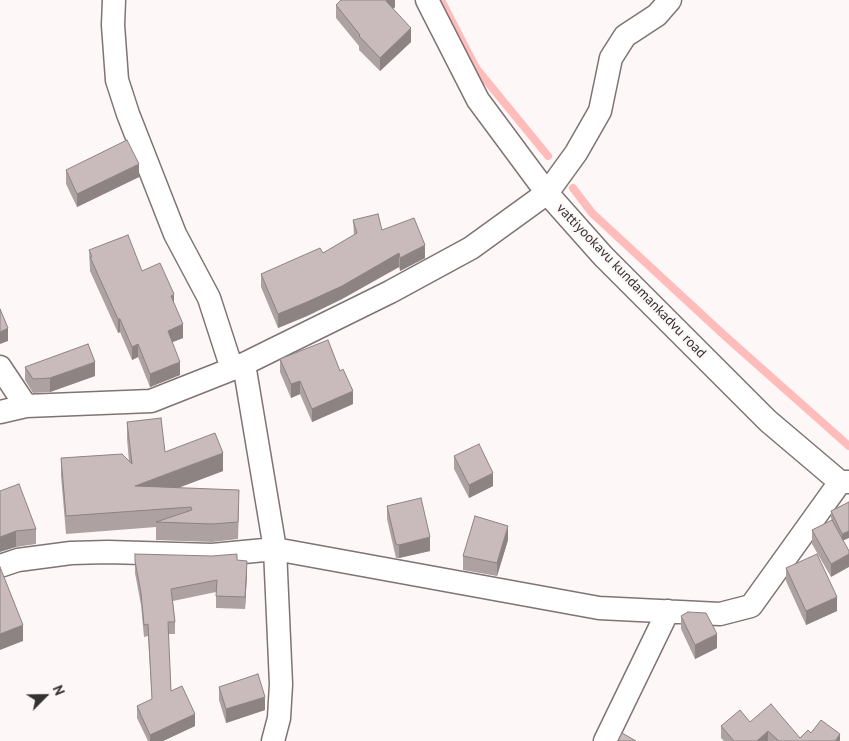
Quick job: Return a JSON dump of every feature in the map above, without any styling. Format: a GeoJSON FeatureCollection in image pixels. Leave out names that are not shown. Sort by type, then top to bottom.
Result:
{"type":"FeatureCollection","features":[{"type":"Feature","properties":{"kind":"street"},"geometry":{"type":"LineString","coordinates":[[114,0],[113,25],[117,80],[128,114],[175,234],[208,298],[238,367],[275,548],[281,684],[279,718],[273,741]]}},
{"type":"Feature","properties":{"kind":"street","name":"vattiyookavu kundamankadvu road"},"geometry":{"type":"LineString","coordinates":[[427,0],[478,100],[547,193],[603,256],[768,421],[844,482]]}},
{"type":"Feature","properties":{"kind":"street"},"geometry":{"type":"LineString","coordinates":[[0,412],[26,406],[151,401],[238,367],[390,292],[471,248],[547,193],[576,153],[600,111],[611,58],[625,36],[658,15],[670,0]]}},
{"type":"Feature","properties":{"kind":"street"},"geometry":{"type":"LineString","coordinates":[[0,367],[26,406]]}},
{"type":"Feature","properties":{"kind":"street"},"geometry":{"type":"LineString","coordinates":[[0,566],[18,560],[72,553],[108,552],[212,555],[275,548],[599,608],[720,614],[750,606],[844,482]]}},
{"type":"Feature","properties":{"kind":"street"},"geometry":{"type":"LineString","coordinates":[[605,741],[668,611]]}},
{"type":"Feature","properties":{"kind":"building"},"geometry":{"type":"Polygon","coordinates":[[[341,0],[387,0],[411,28],[380,58],[359,36],[336,5],[341,0]]]}},
{"type":"Feature","properties":{"kind":"building"},"geometry":{"type":"Polygon","coordinates":[[[127,140],[139,164],[77,194],[66,170],[127,140]]]}},
{"type":"Feature","properties":{"kind":"building"},"geometry":{"type":"Polygon","coordinates":[[[378,214],[382,230],[414,218],[425,245],[400,258],[399,253],[342,286],[278,314],[261,274],[320,248],[323,253],[357,233],[353,220],[378,214]]]}},
{"type":"Feature","properties":{"kind":"building"},"geometry":{"type":"Polygon","coordinates":[[[128,235],[142,271],[160,263],[174,294],[171,296],[183,324],[168,331],[180,362],[150,374],[138,344],[132,347],[90,257],[92,257],[89,250],[128,235]]]}},
{"type":"Feature","properties":{"kind":"building"},"geometry":{"type":"Polygon","coordinates":[[[0,309],[8,328],[0,332],[0,309]]]}},
{"type":"Feature","properties":{"kind":"building"},"geometry":{"type":"Polygon","coordinates":[[[328,340],[340,371],[343,369],[353,391],[312,409],[300,381],[291,384],[280,359],[328,340]]]}},
{"type":"Feature","properties":{"kind":"building"},"geometry":{"type":"Polygon","coordinates":[[[88,344],[95,362],[50,378],[33,379],[25,367],[88,344]]]}},
{"type":"Feature","properties":{"kind":"building"},"geometry":{"type":"Polygon","coordinates":[[[161,418],[165,452],[215,433],[223,453],[135,486],[239,490],[238,522],[212,524],[156,522],[192,510],[191,507],[66,516],[61,458],[122,454],[132,464],[127,422],[161,418]]]}},
{"type":"Feature","properties":{"kind":"building"},"geometry":{"type":"Polygon","coordinates":[[[479,444],[493,473],[469,485],[454,456],[479,444]]]}},
{"type":"Feature","properties":{"kind":"building"},"geometry":{"type":"Polygon","coordinates":[[[19,484],[36,529],[16,531],[0,537],[0,491],[19,484]]]}},
{"type":"Feature","properties":{"kind":"building"},"geometry":{"type":"Polygon","coordinates":[[[421,498],[430,537],[399,545],[396,544],[387,506],[421,498]]]}},
{"type":"Feature","properties":{"kind":"building"},"geometry":{"type":"Polygon","coordinates":[[[849,502],[849,531],[842,534],[831,511],[849,502]]]}},
{"type":"Feature","properties":{"kind":"building"},"geometry":{"type":"Polygon","coordinates":[[[475,516],[508,526],[497,563],[463,556],[475,516]]]}},
{"type":"Feature","properties":{"kind":"building"},"geometry":{"type":"Polygon","coordinates":[[[832,520],[849,554],[831,564],[812,530],[832,520]]]}},
{"type":"Feature","properties":{"kind":"building"},"geometry":{"type":"Polygon","coordinates":[[[135,554],[212,556],[237,554],[237,560],[247,561],[245,597],[216,596],[217,580],[171,589],[175,622],[168,622],[171,691],[182,686],[195,714],[150,735],[137,706],[152,699],[148,624],[144,625],[135,554]]]}},
{"type":"Feature","properties":{"kind":"building"},"geometry":{"type":"Polygon","coordinates":[[[817,554],[837,597],[806,611],[786,568],[817,554]]]}},
{"type":"Feature","properties":{"kind":"building"},"geometry":{"type":"Polygon","coordinates":[[[0,567],[23,625],[0,634],[0,567]]]}},
{"type":"Feature","properties":{"kind":"building"},"geometry":{"type":"Polygon","coordinates":[[[688,612],[706,613],[717,634],[695,645],[681,616],[688,612]]]}},
{"type":"Feature","properties":{"kind":"building"},"geometry":{"type":"Polygon","coordinates":[[[258,674],[265,697],[226,709],[219,687],[258,674]]]}},
{"type":"Feature","properties":{"kind":"building"},"geometry":{"type":"Polygon","coordinates":[[[771,704],[800,738],[808,730],[811,733],[821,720],[840,734],[835,741],[779,741],[768,731],[757,741],[734,741],[721,726],[740,710],[750,722],[771,704]]]}},
{"type":"Feature","properties":{"kind":"building"},"geometry":{"type":"Polygon","coordinates":[[[622,733],[636,741],[618,741],[622,733]]]}},
{"type":"Feature","properties":{"kind":"waterway"},"geometry":{"type":"LineString","coordinates":[[441,0],[476,68],[548,156]]}},
{"type":"Feature","properties":{"kind":"waterway"},"geometry":{"type":"LineString","coordinates":[[573,188],[592,213],[725,336],[849,446]]}}]}
